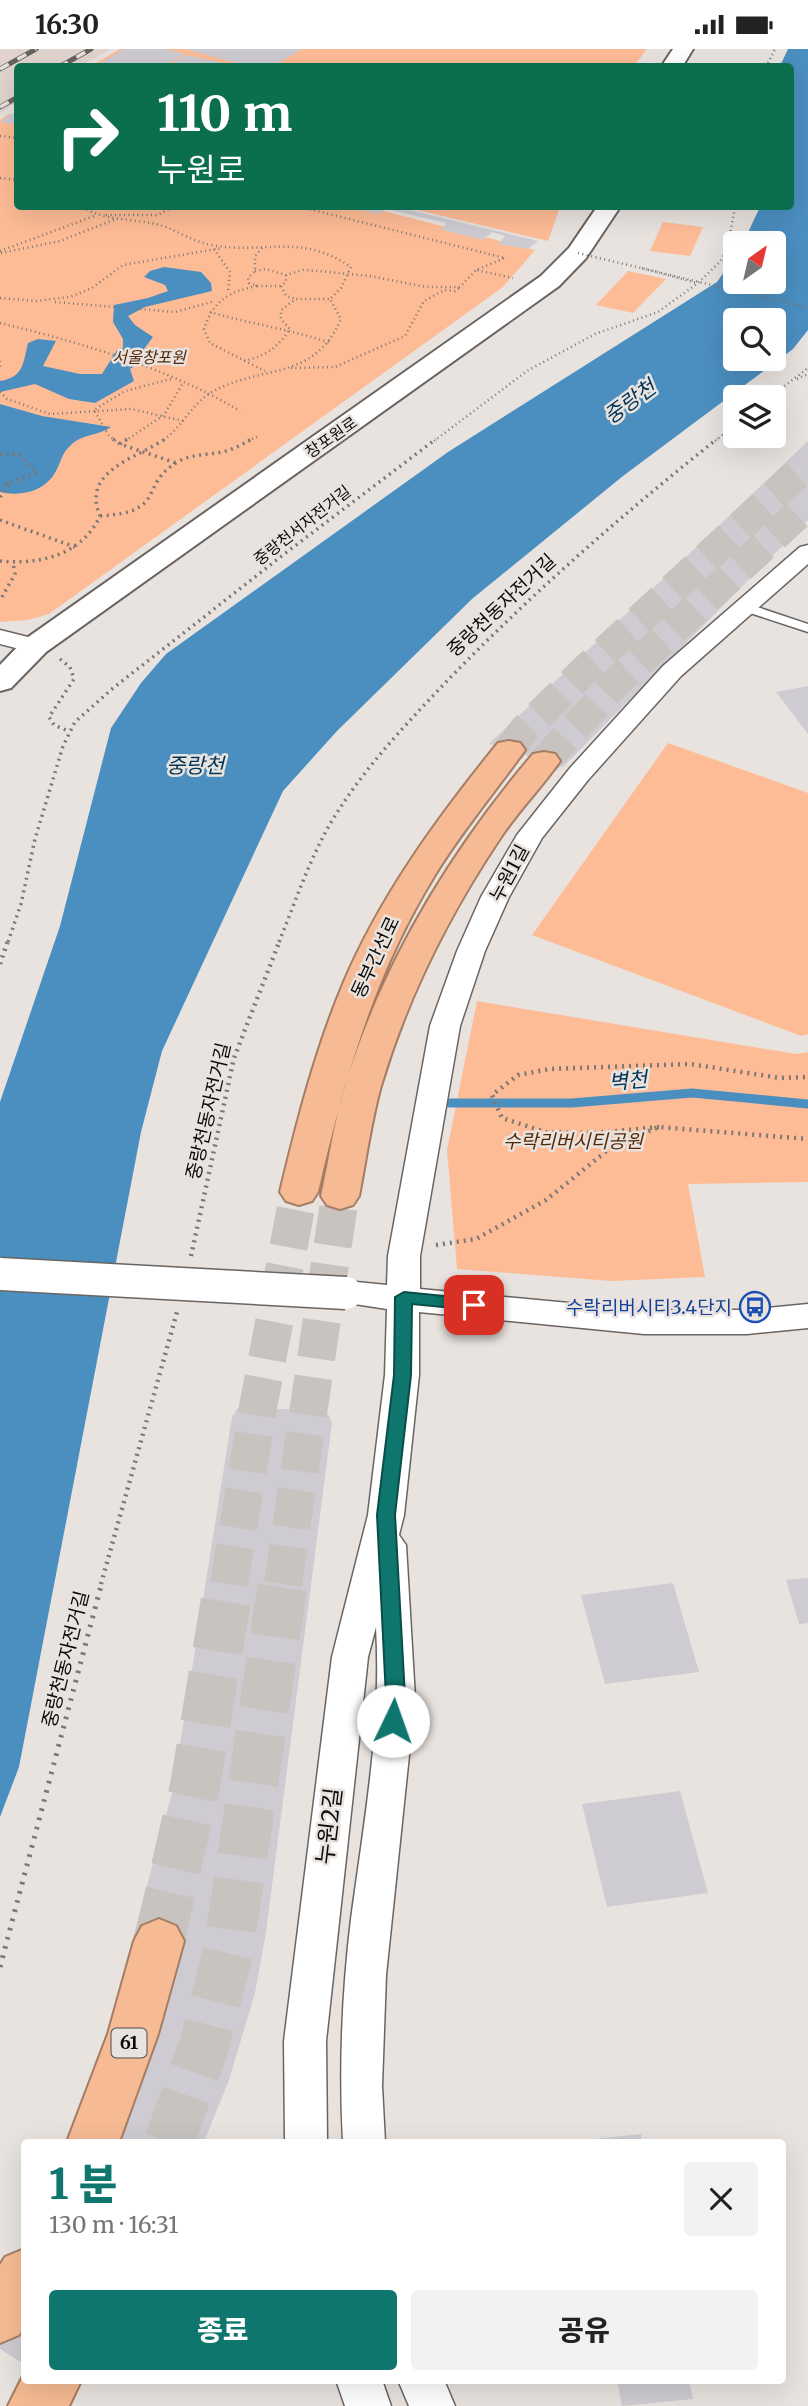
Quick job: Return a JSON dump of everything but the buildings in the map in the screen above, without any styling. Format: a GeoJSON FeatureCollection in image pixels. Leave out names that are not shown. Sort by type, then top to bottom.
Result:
{"type":"FeatureCollection","features":[{"type":"Feature","properties":{"kind":"highway","name":"동부간선로"},"geometry":{"type":"LineString","coordinates":[[299,1192],[330,1073],[373,955],[434,850],[509,750]]}},
{"type":"Feature","properties":{"kind":"highway","name":"동부간선로"},"geometry":{"type":"LineString","coordinates":[[340,1196],[363,1088],[387,1021],[420,948],[448,895],[486,834],[544,761]]}},
{"type":"Feature","properties":{"kind":"highway","name":"61"},"geometry":{"type":"LineString","coordinates":[[94,2139],[133,2034],[159,1941]]}},
{"type":"Feature","properties":{"kind":"highway"},"geometry":{"type":"LineString","coordinates":[[0,2316],[21,2281]]}},
{"type":"Feature","properties":{"kind":"street","name":"창포원로"},"geometry":{"type":"LineString","coordinates":[[0,682],[35,646],[550,281],[578,253],[606,210]]}},
{"type":"Feature","properties":{"kind":"street","name":"누원1길"},"geometry":{"type":"LineString","coordinates":[[404,1297],[404,1257],[445,1026],[471,951],[495,897],[530,835],[579,774],[672,671],[808,552]]}},
{"type":"Feature","properties":{"kind":"street"},"geometry":{"type":"LineString","coordinates":[[0,637],[35,646]]}},
{"type":"Feature","properties":{"kind":"street"},"geometry":{"type":"LineString","coordinates":[[0,1274],[404,1297],[644,1322],[747,1322],[808,1316]]}},
{"type":"Feature","properties":{"kind":"street","name":"누원2길"},"geometry":{"type":"LineString","coordinates":[[306,2139],[305,2041],[349,1657],[386,1515],[402,1375],[404,1297]]}},
{"type":"Feature","properties":{"kind":"street","name":"누원2길"},"geometry":{"type":"LineString","coordinates":[[364,2139],[360,2078],[364,1993],[396,1697],[386,1515]]}},
{"type":"Feature","properties":{"kind":"street"},"geometry":{"type":"LineString","coordinates":[[360,2384],[368,2406]]}},
{"type":"Feature","properties":{"kind":"street"},"geometry":{"type":"LineString","coordinates":[[423,2384],[432,2406]]}},
{"type":"Feature","properties":{"kind":"lane"},"geometry":{"type":"LineString","coordinates":[[745,607],[808,628]]}},
{"type":"Feature","properties":{"kind":"path"},"geometry":{"type":"LineString","coordinates":[[88,210],[97,215],[162,225],[194,242],[262,248],[293,244],[320,249],[342,259],[351,267],[346,283],[339,293],[330,299],[296,299],[286,296],[281,286]]}},
{"type":"Feature","properties":{"kind":"path"},"geometry":{"type":"LineString","coordinates":[[0,252],[97,215],[158,215],[167,210]]}},
{"type":"Feature","properties":{"kind":"path"},"geometry":{"type":"LineString","coordinates":[[283,369],[335,367],[405,337],[424,301],[444,290],[455,291],[482,265],[505,258],[313,210]]}},
{"type":"Feature","properties":{"kind":"path","name":"중랑천서자전거길"},"geometry":{"type":"LineString","coordinates":[[0,964],[21,904],[35,839],[68,731],[112,689],[312,532],[508,384],[570,345],[657,312],[698,283],[721,261],[728,246],[734,210]]}},
{"type":"Feature","properties":{"kind":"path"},"geometry":{"type":"LineString","coordinates":[[0,252],[26,251],[103,226],[127,214]]}},
{"type":"Feature","properties":{"kind":"path"},"geometry":{"type":"LineString","coordinates":[[0,298],[35,303],[51,301],[93,288],[112,269],[123,265],[230,247]]}},
{"type":"Feature","properties":{"kind":"path"},"geometry":{"type":"LineString","coordinates":[[255,271],[255,256],[262,248]]}},
{"type":"Feature","properties":{"kind":"path"},"geometry":{"type":"LineString","coordinates":[[214,249],[217,257],[229,266],[232,279],[228,292]]}},
{"type":"Feature","properties":{"kind":"path"},"geometry":{"type":"LineString","coordinates":[[578,253],[808,308]]}},
{"type":"Feature","properties":{"kind":"path"},"geometry":{"type":"LineString","coordinates":[[642,268],[698,283]]}},
{"type":"Feature","properties":{"kind":"path"},"geometry":{"type":"LineString","coordinates":[[257,286],[249,283],[248,278],[255,271],[266,269],[286,275],[303,270],[348,273],[426,287],[460,287]]}},
{"type":"Feature","properties":{"kind":"path"},"geometry":{"type":"LineString","coordinates":[[476,270],[515,279]]}},
{"type":"Feature","properties":{"kind":"path"},"geometry":{"type":"LineString","coordinates":[[51,301],[176,312],[215,301],[228,292],[257,286],[281,286],[286,282],[286,275]]}},
{"type":"Feature","properties":{"kind":"path"},"geometry":{"type":"LineString","coordinates":[[290,329],[281,319],[281,310],[296,299]]}},
{"type":"Feature","properties":{"kind":"path"},"geometry":{"type":"LineString","coordinates":[[0,561],[13,563],[47,557],[76,547],[96,530],[100,516],[92,501],[93,493],[101,480],[171,435],[210,393],[268,372],[310,361],[330,343],[336,335],[341,319],[330,299]]}},
{"type":"Feature","properties":{"kind":"path"},"geometry":{"type":"LineString","coordinates":[[215,301],[204,329],[210,343],[268,372]]}},
{"type":"Feature","properties":{"kind":"path"},"geometry":{"type":"LineString","coordinates":[[210,312],[248,323],[290,329],[330,343]]}},
{"type":"Feature","properties":{"kind":"path"},"geometry":{"type":"LineString","coordinates":[[0,323],[76,342],[210,393],[240,411]]}},
{"type":"Feature","properties":{"kind":"path"},"geometry":{"type":"LineString","coordinates":[[243,361],[269,356],[290,329]]}},
{"type":"Feature","properties":{"kind":"path"},"geometry":{"type":"LineString","coordinates":[[0,361],[0,368]]}},
{"type":"Feature","properties":{"kind":"path"},"geometry":{"type":"LineString","coordinates":[[784,385],[808,368]]}},
{"type":"Feature","properties":{"kind":"path"},"geometry":{"type":"LineString","coordinates":[[789,381],[808,374]]}},
{"type":"Feature","properties":{"kind":"path"},"geometry":{"type":"LineString","coordinates":[[94,410],[125,391],[172,379]]}},
{"type":"Feature","properties":{"kind":"path"},"geometry":{"type":"LineString","coordinates":[[120,444],[164,415],[183,383]]}},
{"type":"Feature","properties":{"kind":"path"},"geometry":{"type":"LineString","coordinates":[[0,392],[7,399]]}},
{"type":"Feature","properties":{"kind":"path"},"geometry":{"type":"LineString","coordinates":[[0,398],[50,414],[131,409],[183,421]]}},
{"type":"Feature","properties":{"kind":"path"},"geometry":{"type":"LineString","coordinates":[[94,410],[109,436],[120,444],[176,463]]}},
{"type":"Feature","properties":{"kind":"path","name":"중랑천동자전거길"},"geometry":{"type":"LineString","coordinates":[[191,1259],[234,1058],[313,856],[337,812],[385,746],[499,627],[595,540],[723,435]]}},
{"type":"Feature","properties":{"kind":"path"},"geometry":{"type":"LineString","coordinates":[[100,516],[125,516],[141,510],[152,498],[161,479],[176,463],[229,450],[257,437]]}},
{"type":"Feature","properties":{"kind":"path"},"geometry":{"type":"LineString","coordinates":[[0,454],[19,454],[37,473],[0,486]]}},
{"type":"Feature","properties":{"kind":"path"},"geometry":{"type":"LineString","coordinates":[[0,497],[11,482]]}},
{"type":"Feature","properties":{"kind":"path"},"geometry":{"type":"LineString","coordinates":[[0,520],[76,547]]}},
{"type":"Feature","properties":{"kind":"path"},"geometry":{"type":"LineString","coordinates":[[2,597],[15,574],[13,563]]}},
{"type":"Feature","properties":{"kind":"path"},"geometry":{"type":"LineString","coordinates":[[35,646],[58,658],[73,673],[70,689],[49,717],[54,725],[68,731]]}},
{"type":"Feature","properties":{"kind":"path"},"geometry":{"type":"LineString","coordinates":[[808,1077],[780,1078],[690,1064],[550,1069],[519,1075],[492,1095],[502,1118],[546,1132],[596,1133],[659,1127],[808,1139]]}},
{"type":"Feature","properties":{"kind":"path"},"geometry":{"type":"LineString","coordinates":[[432,1246],[477,1239],[546,1200],[614,1145],[659,1127]]}},
{"type":"Feature","properties":{"kind":"path","name":"중랑천동자전거길"},"geometry":{"type":"LineString","coordinates":[[0,1967],[98,1595],[181,1299]]}},
{"type":"Feature","properties":{"kind":"shaded area"},"geometry":{"type":"Polygon","coordinates":[[[0,49],[111,49],[85,63],[14,63],[14,104],[0,114],[0,49]]]}},
{"type":"Feature","properties":{"kind":"green space"},"geometry":{"type":"Polygon","coordinates":[[[120,49],[647,49],[636,63],[96,63],[120,49]]]}},
{"type":"Feature","properties":{"kind":"green space","name":"서울창포원"},"geometry":{"type":"Polygon","coordinates":[[[9,114],[14,115],[14,210],[380,210],[535,250],[503,287],[49,614],[28,620],[0,622],[0,120],[9,114]]]}},
{"type":"Feature","properties":{"kind":"green space"},"geometry":{"type":"Polygon","coordinates":[[[418,210],[559,210],[548,241],[418,210]]]}},
{"type":"Feature","properties":{"kind":"green space"},"geometry":{"type":"Polygon","coordinates":[[[663,222],[703,227],[690,256],[650,251],[663,222]]]}},
{"type":"Feature","properties":{"kind":"green space"},"geometry":{"type":"Polygon","coordinates":[[[628,271],[666,279],[633,313],[596,305],[628,271]]]}},
{"type":"Feature","properties":{"kind":"green space"},"geometry":{"type":"Polygon","coordinates":[[[668,743],[808,793],[808,1034],[801,1036],[532,935],[668,743]]]}},
{"type":"Feature","properties":{"kind":"green space","name":"수락리버시티공원"},"geometry":{"type":"Polygon","coordinates":[[[477,1001],[796,1054],[808,1052],[808,1182],[688,1184],[705,1277],[612,1281],[457,1269],[447,1150],[477,1001]]]}},
{"type":"Feature","properties":{"kind":"water","name":"중랑천"},"geometry":{"type":"Polygon","coordinates":[[[788,49],[808,49],[808,330],[786,354],[786,308],[723,308],[723,371],[764,371],[745,385],[723,385],[723,401],[623,476],[472,599],[337,731],[283,791],[162,1051],[141,1132],[19,1767],[0,1817],[0,1102],[60,926],[111,728],[141,683],[166,654],[448,452],[717,282],[723,273],[723,294],[786,294],[786,231],[749,231],[759,210],[794,210],[794,63],[781,63],[788,49]]]}},
{"type":"Feature","properties":{"kind":"water"},"geometry":{"type":"Polygon","coordinates":[[[164,267],[201,272],[211,283],[212,291],[145,307],[128,316],[135,325],[153,337],[141,353],[140,362],[130,369],[134,381],[95,403],[69,399],[35,384],[0,392],[0,381],[18,372],[28,343],[38,339],[56,341],[43,366],[80,374],[102,374],[117,350],[123,348],[123,339],[113,322],[114,305],[168,291],[165,285],[144,277],[150,271],[164,267]]]}},
{"type":"Feature","properties":{"kind":"water"},"geometry":{"type":"Polygon","coordinates":[[[0,404],[42,416],[111,427],[71,445],[47,483],[25,493],[0,492],[0,404]]]}},
{"type":"Feature","properties":{"kind":"waterway","name":"벽천"},"geometry":{"type":"LineString","coordinates":[[450,1103],[572,1103],[692,1093],[808,1104]]}},
{"type":"Feature","properties":{"kind":"tunnel"},"geometry":{"type":"LineString","coordinates":[[509,750],[525,729],[584,671],[808,464]]}},
{"type":"Feature","properties":{"kind":"tunnel"},"geometry":{"type":"LineString","coordinates":[[544,761],[620,679],[808,505]]}},
{"type":"Feature","properties":{"kind":"tunnel"},"geometry":{"type":"LineString","coordinates":[[229,1584],[258,1407],[299,1192]]}},
{"type":"Feature","properties":{"kind":"tunnel"},"geometry":{"type":"LineString","coordinates":[[283,1584],[340,1196]]}},
{"type":"Feature","properties":{"kind":"tunnel"},"geometry":{"type":"LineString","coordinates":[[159,1941],[195,1786],[229,1582]]}},
{"type":"Feature","properties":{"kind":"tunnel"},"geometry":{"type":"LineString","coordinates":[[170,2139],[203,2049],[228,1953],[283,1582]]}},
{"type":"Feature","properties":{"kind":"railway"},"geometry":{"type":"LineString","coordinates":[[0,69],[36,49]]}},
{"type":"Feature","properties":{"kind":"railway"},"geometry":{"type":"LineString","coordinates":[[66,63],[91,49]]}},
{"type":"Feature","properties":{"kind":"railway"},"geometry":{"type":"LineString","coordinates":[[0,107],[14,99]]}},
{"type":"Feature","properties":{"kind":"place","name":"수락리버시티3.4단지"},"geometry":{"type":"Point","coordinates":[755,1307]}},
{"type":"Feature","properties":{"kind":"route"},"geometry":{"type":"LineString","coordinates":[[393,1721],[396,1697],[386,1515],[402,1375],[404,1297],[474,1305]]}}]}
